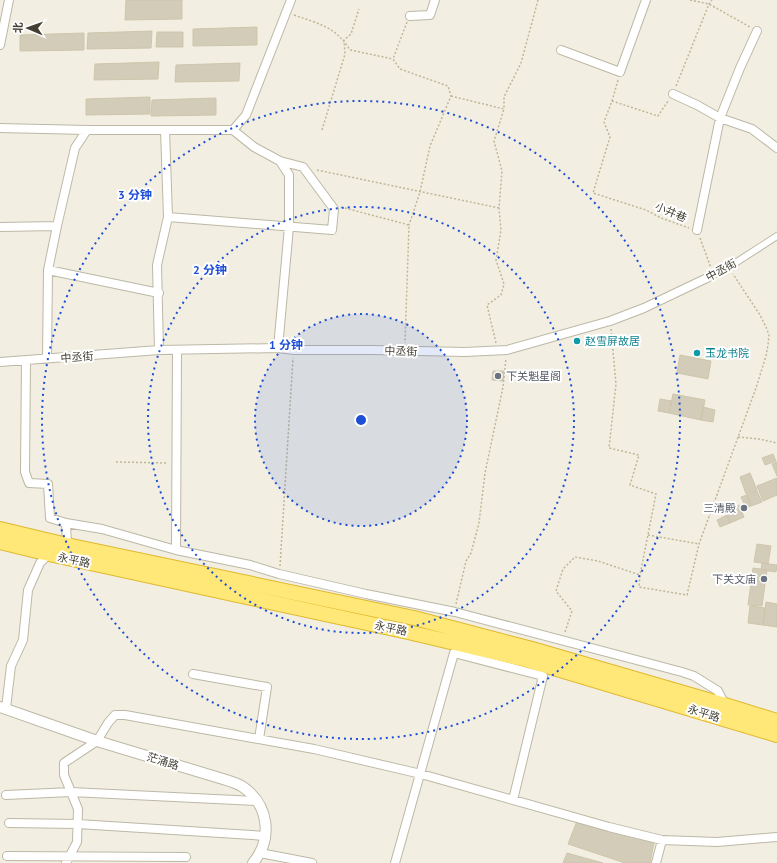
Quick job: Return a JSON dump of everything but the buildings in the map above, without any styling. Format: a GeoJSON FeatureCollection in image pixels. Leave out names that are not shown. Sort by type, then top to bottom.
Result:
{"type":"FeatureCollection","features":[{"type":"Feature","properties":{"kind":"highway","name":"永平路"},"geometry":{"type":"LineString","coordinates":[[0,529],[50,548],[67,545],[414,618],[532,649],[725,704],[777,721]]}},
{"type":"Feature","properties":{"kind":"highway","name":"永平路"},"geometry":{"type":"LineString","coordinates":[[0,542],[50,548],[527,660],[777,736]]}},
{"type":"Feature","properties":{"kind":"street"},"geometry":{"type":"LineString","coordinates":[[0,45],[9,0]]}},
{"type":"Feature","properties":{"kind":"street"},"geometry":{"type":"LineString","coordinates":[[233,130],[246,116],[291,0]]}},
{"type":"Feature","properties":{"kind":"street"},"geometry":{"type":"LineString","coordinates":[[410,16],[430,15],[435,0]]}},
{"type":"Feature","properties":{"kind":"street"},"geometry":{"type":"LineString","coordinates":[[561,50],[620,72],[646,0]]}},
{"type":"Feature","properties":{"kind":"street"},"geometry":{"type":"LineString","coordinates":[[697,230],[720,118],[756,31]]}},
{"type":"Feature","properties":{"kind":"street"},"geometry":{"type":"LineString","coordinates":[[673,94],[698,105],[720,118],[752,129],[777,148]]}},
{"type":"Feature","properties":{"kind":"street"},"geometry":{"type":"LineString","coordinates":[[0,128],[87,130],[233,130],[254,147],[280,161],[303,167],[334,209],[332,230],[168,217]]}},
{"type":"Feature","properties":{"kind":"street"},"geometry":{"type":"LineString","coordinates":[[47,359],[48,270],[75,148],[87,130]]}},
{"type":"Feature","properties":{"kind":"street"},"geometry":{"type":"LineString","coordinates":[[159,350],[159,293],[157,266],[168,217],[165,130]]}},
{"type":"Feature","properties":{"kind":"street"},"geometry":{"type":"LineString","coordinates":[[278,348],[289,227],[289,175],[280,161]]}},
{"type":"Feature","properties":{"kind":"street"},"geometry":{"type":"LineString","coordinates":[[0,227],[57,226]]}},
{"type":"Feature","properties":{"kind":"street","name":"中丞街"},"geometry":{"type":"LineString","coordinates":[[0,362],[159,350],[278,348],[294,350],[464,352],[507,350],[610,321],[644,308],[711,277],[777,236]]}},
{"type":"Feature","properties":{"kind":"street"},"geometry":{"type":"LineString","coordinates":[[48,270],[159,293]]}},
{"type":"Feature","properties":{"kind":"street"},"geometry":{"type":"LineString","coordinates":[[176,550],[177,350]]}},
{"type":"Feature","properties":{"kind":"street"},"geometry":{"type":"LineString","coordinates":[[26,360],[24,472],[29,483],[48,484],[50,518],[66,523],[102,529],[176,550],[250,565],[279,574],[455,612],[688,674],[718,691],[725,704]]}},
{"type":"Feature","properties":{"kind":"street"},"geometry":{"type":"LineString","coordinates":[[66,523],[67,545]]}},
{"type":"Feature","properties":{"kind":"street"},"geometry":{"type":"LineString","coordinates":[[3,707],[11,666],[23,640],[28,590],[40,563],[50,548]]}},
{"type":"Feature","properties":{"kind":"street"},"geometry":{"type":"LineString","coordinates":[[395,863],[454,653],[543,676],[512,800]]}},
{"type":"Feature","properties":{"kind":"street"},"geometry":{"type":"LineString","coordinates":[[193,674],[267,687],[259,739]]}},
{"type":"Feature","properties":{"kind":"street","name":"茫涌路"},"geometry":{"type":"LineString","coordinates":[[3,707],[97,741],[237,783],[244,787],[258,801],[265,819],[266,836],[260,853],[253,863]]}},
{"type":"Feature","properties":{"kind":"street"},"geometry":{"type":"LineString","coordinates":[[68,860],[77,842],[78,809],[64,775],[64,763],[97,741],[108,722],[115,715],[125,715],[314,749],[421,774],[608,827],[662,840],[717,842],[777,837]]}},
{"type":"Feature","properties":{"kind":"street"},"geometry":{"type":"LineString","coordinates":[[6,795],[71,792],[258,801]]}},
{"type":"Feature","properties":{"kind":"street"},"geometry":{"type":"LineString","coordinates":[[9,823],[78,824],[266,836]]}},
{"type":"Feature","properties":{"kind":"street"},"geometry":{"type":"LineString","coordinates":[[656,863],[662,840]]}},
{"type":"Feature","properties":{"kind":"street"},"geometry":{"type":"LineString","coordinates":[[260,853],[312,863]]}},
{"type":"Feature","properties":{"kind":"street"},"geometry":{"type":"LineString","coordinates":[[7,856],[68,860],[186,857]]}},
{"type":"Feature","properties":{"kind":"path"},"geometry":{"type":"LineString","coordinates":[[498,351],[487,305],[501,295],[504,284],[496,260],[501,230],[499,208],[502,171],[494,141],[504,109],[504,97],[521,63],[538,0]]}},
{"type":"Feature","properties":{"kind":"path"},"geometry":{"type":"LineString","coordinates":[[690,0],[709,4],[756,31]]}},
{"type":"Feature","properties":{"kind":"path"},"geometry":{"type":"LineString","coordinates":[[620,72],[612,101],[658,116],[673,94],[709,4],[712,0]]}},
{"type":"Feature","properties":{"kind":"path"},"geometry":{"type":"LineString","coordinates":[[344,40],[351,34],[359,9]]}},
{"type":"Feature","properties":{"kind":"path"},"geometry":{"type":"LineString","coordinates":[[286,12],[330,28],[344,40],[350,50],[394,59]]}},
{"type":"Feature","properties":{"kind":"path"},"geometry":{"type":"LineString","coordinates":[[405,351],[409,225],[420,192],[430,146],[450,96],[448,86],[400,70],[394,59],[410,16]]}},
{"type":"Feature","properties":{"kind":"path"},"geometry":{"type":"LineString","coordinates":[[322,130],[345,54],[344,40]]}},
{"type":"Feature","properties":{"kind":"path"},"geometry":{"type":"LineString","coordinates":[[450,96],[504,109]]}},
{"type":"Feature","properties":{"kind":"path","name":"小井巷"},"geometry":{"type":"LineString","coordinates":[[612,101],[604,122],[610,137],[593,193],[646,210],[661,218],[697,230],[711,277]]}},
{"type":"Feature","properties":{"kind":"path"},"geometry":{"type":"LineString","coordinates":[[303,167],[499,208]]}},
{"type":"Feature","properties":{"kind":"path"},"geometry":{"type":"LineString","coordinates":[[331,204],[409,225]]}},
{"type":"Feature","properties":{"kind":"path"},"geometry":{"type":"LineString","coordinates":[[610,321],[616,384],[609,448],[639,455],[630,485],[656,494],[639,587],[687,595],[699,544],[766,356],[769,335],[760,315],[729,267]]}},
{"type":"Feature","properties":{"kind":"path"},"geometry":{"type":"LineString","coordinates":[[279,574],[294,350]]}},
{"type":"Feature","properties":{"kind":"path"},"geometry":{"type":"LineString","coordinates":[[455,612],[466,561],[471,553],[479,523],[485,473],[503,387],[507,350]]}},
{"type":"Feature","properties":{"kind":"path"},"geometry":{"type":"LineString","coordinates":[[738,437],[759,439],[777,443]]}},
{"type":"Feature","properties":{"kind":"path"},"geometry":{"type":"LineString","coordinates":[[116,462],[177,464]]}},
{"type":"Feature","properties":{"kind":"path"},"geometry":{"type":"LineString","coordinates":[[648,535],[699,544]]}},
{"type":"Feature","properties":{"kind":"path"},"geometry":{"type":"LineString","coordinates":[[563,640],[572,610],[556,591],[563,570],[575,556],[598,561],[640,575]]}},
{"type":"Feature","properties":{"kind":"place","name":"赵雪屏故居"},"geometry":{"type":"Point","coordinates":[577,341]}},
{"type":"Feature","properties":{"kind":"place","name":"玉龙书院"},"geometry":{"type":"Point","coordinates":[697,353]}},
{"type":"Feature","properties":{"kind":"place","name":"下关魁星阁"},"geometry":{"type":"Point","coordinates":[498,376]}},
{"type":"Feature","properties":{"kind":"place","name":"三清殿"},"geometry":{"type":"Point","coordinates":[744,508]}},
{"type":"Feature","properties":{"kind":"place","name":"下关文庙"},"geometry":{"type":"Point","coordinates":[764,579]}}]}
